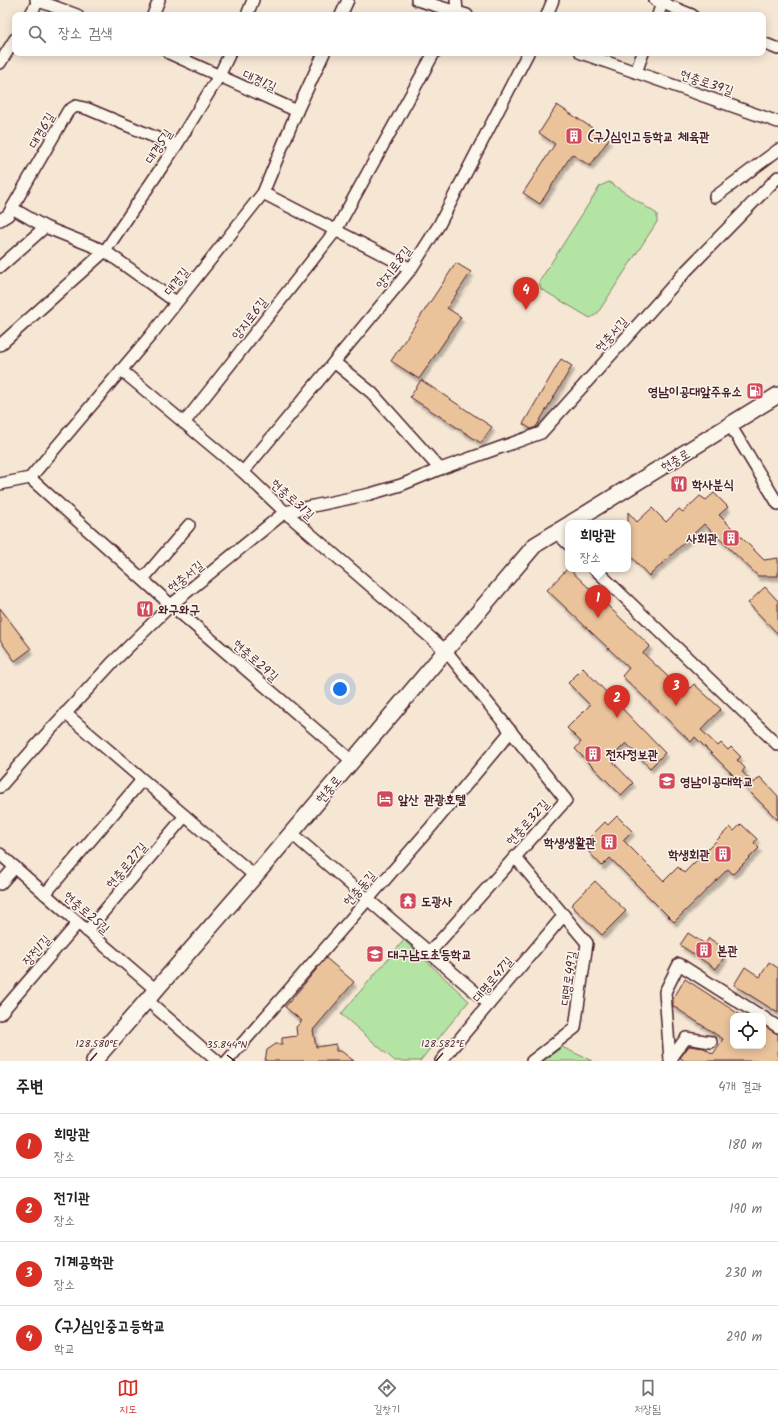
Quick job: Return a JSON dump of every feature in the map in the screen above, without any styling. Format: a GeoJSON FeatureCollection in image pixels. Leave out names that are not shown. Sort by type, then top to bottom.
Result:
{"type":"FeatureCollection","features":[{"type":"Feature","properties":{"kind":"main road","name":"현충로"},"geometry":{"type":"LineString","coordinates":[[576,520],[778,395]]}},
{"type":"Feature","properties":{"kind":"main road","name":"현충로"},"geometry":{"type":"LineString","coordinates":[[94,1061],[255,876],[535,545],[562,528]]}},
{"type":"Feature","properties":{"kind":"street"},"geometry":{"type":"LineString","coordinates":[[32,12],[38,0],[69,12]]}},
{"type":"Feature","properties":{"kind":"street"},"geometry":{"type":"LineString","coordinates":[[154,12],[159,0]]}},
{"type":"Feature","properties":{"kind":"street"},"geometry":{"type":"LineString","coordinates":[[248,12],[253,0]]}},
{"type":"Feature","properties":{"kind":"street"},"geometry":{"type":"LineString","coordinates":[[343,12],[348,0]]}},
{"type":"Feature","properties":{"kind":"street"},"geometry":{"type":"LineString","coordinates":[[417,0],[454,12]]}},
{"type":"Feature","properties":{"kind":"street"},"geometry":{"type":"LineString","coordinates":[[456,0],[459,12]]}},
{"type":"Feature","properties":{"kind":"street"},"geometry":{"type":"LineString","coordinates":[[548,12],[553,0]]}},
{"type":"Feature","properties":{"kind":"street"},"geometry":{"type":"LineString","coordinates":[[658,12],[660,1],[685,12]]}},
{"type":"Feature","properties":{"kind":"street"},"geometry":{"type":"LineString","coordinates":[[0,63],[12,44]]}},
{"type":"Feature","properties":{"kind":"street"},"geometry":{"type":"LineString","coordinates":[[766,44],[778,49]]}},
{"type":"Feature","properties":{"kind":"street","name":"대경1길"},"geometry":{"type":"LineString","coordinates":[[176,56],[297,111]]}},
{"type":"Feature","properties":{"kind":"street","name":"대경5길"},"geometry":{"type":"LineString","coordinates":[[0,345],[105,251],[176,146],[220,76],[229,56]]}},
{"type":"Feature","properties":{"kind":"street","name":"대경길"},"geometry":{"type":"LineString","coordinates":[[30,478],[121,370],[263,193],[297,111],[323,56]]}},
{"type":"Feature","properties":{"kind":"street","name":"양지로6길"},"geometry":{"type":"LineString","coordinates":[[184,423],[336,230],[432,56]]}},
{"type":"Feature","properties":{"kind":"street","name":"양지로8길"},"geometry":{"type":"LineString","coordinates":[[243,472],[411,269],[439,224],[526,56]]}},
{"type":"Feature","properties":{"kind":"street","name":"현충로39길"},"geometry":{"type":"LineString","coordinates":[[589,56],[778,122]]}},
{"type":"Feature","properties":{"kind":"street"},"geometry":{"type":"LineString","coordinates":[[636,72],[642,56]]}},
{"type":"Feature","properties":{"kind":"street","name":"대경6길"},"geometry":{"type":"LineString","coordinates":[[0,220],[8,215],[68,112],[76,106],[88,109],[176,146]]}},
{"type":"Feature","properties":{"kind":"street"},"geometry":{"type":"LineString","coordinates":[[715,197],[778,150]]}},
{"type":"Feature","properties":{"kind":"street","name":"현충서길"},"geometry":{"type":"LineString","coordinates":[[0,787],[112,663],[171,605],[285,512],[370,494],[401,485],[440,469],[541,433],[686,271],[778,177]]}},
{"type":"Feature","properties":{"kind":"street"},"geometry":{"type":"LineString","coordinates":[[263,193],[411,269]]}},
{"type":"Feature","properties":{"kind":"street"},"geometry":{"type":"LineString","coordinates":[[12,208],[45,227],[105,251],[176,302]]}},
{"type":"Feature","properties":{"kind":"street"},"geometry":{"type":"LineString","coordinates":[[0,267],[45,227]]}},
{"type":"Feature","properties":{"kind":"street"},"geometry":{"type":"LineString","coordinates":[[334,362],[372,393],[440,469]]}},
{"type":"Feature","properties":{"kind":"street","name":"현충로31길"},"geometry":{"type":"LineString","coordinates":[[121,370],[243,472],[285,512],[446,651]]}},
{"type":"Feature","properties":{"kind":"street"},"geometry":{"type":"LineString","coordinates":[[730,425],[778,504]]}},
{"type":"Feature","properties":{"kind":"street"},"geometry":{"type":"LineString","coordinates":[[0,484],[30,478]]}},
{"type":"Feature","properties":{"kind":"street","name":"현충로29길"},"geometry":{"type":"LineString","coordinates":[[30,478],[171,605],[352,761]]}},
{"type":"Feature","properties":{"kind":"street"},"geometry":{"type":"LineString","coordinates":[[143,579],[189,525]]}},
{"type":"Feature","properties":{"kind":"street"},"geometry":{"type":"LineString","coordinates":[[597,572],[778,745]]}},
{"type":"Feature","properties":{"kind":"street","name":"현충로32길"},"geometry":{"type":"LineString","coordinates":[[430,952],[566,800],[446,651]]}},
{"type":"Feature","properties":{"kind":"street"},"geometry":{"type":"LineString","coordinates":[[66,713],[255,876]]}},
{"type":"Feature","properties":{"kind":"street","name":"현충동길"},"geometry":{"type":"LineString","coordinates":[[227,1061],[436,821],[511,731]]}},
{"type":"Feature","properties":{"kind":"street"},"geometry":{"type":"LineString","coordinates":[[45,894],[142,780]]}},
{"type":"Feature","properties":{"kind":"street","name":"현충로27길"},"geometry":{"type":"LineString","coordinates":[[87,931],[185,816]]}},
{"type":"Feature","properties":{"kind":"street"},"geometry":{"type":"LineString","coordinates":[[291,833],[489,1004]]}},
{"type":"Feature","properties":{"kind":"street","name":"현충로25길"},"geometry":{"type":"LineString","coordinates":[[0,854],[87,931],[217,1061]]}},
{"type":"Feature","properties":{"kind":"street","name":"대명로49길"},"geometry":{"type":"LineString","coordinates":[[515,857],[587,943],[575,1028],[532,1061]]}},
{"type":"Feature","properties":{"kind":"street"},"geometry":{"type":"LineString","coordinates":[[0,884],[15,868]]}},
{"type":"Feature","properties":{"kind":"street","name":"대명로47길"},"geometry":{"type":"LineString","coordinates":[[441,1061],[564,915]]}},
{"type":"Feature","properties":{"kind":"street","name":"장전1길"},"geometry":{"type":"LineString","coordinates":[[0,1014],[78,923]]}},
{"type":"Feature","properties":{"kind":"street"},"geometry":{"type":"LineString","coordinates":[[671,1060],[665,992],[679,964],[756,1013]]}},
{"type":"Feature","properties":{"kind":"street"},"geometry":{"type":"LineString","coordinates":[[766,1020],[778,1027]]}},
{"type":"Feature","properties":{"kind":"street"},"geometry":{"type":"LineString","coordinates":[[671,1060],[686,1038],[711,1042]]}},
{"type":"Feature","properties":{"kind":"green space"},"geometry":{"type":"Polygon","coordinates":[[[609,182],[657,214],[657,222],[597,314],[590,318],[541,289],[539,282],[600,186],[609,182]]]}},
{"type":"Feature","properties":{"kind":"green space"},"geometry":{"type":"Polygon","coordinates":[[[404,940],[469,1001],[420,1061],[395,1061],[341,1014],[404,940]]]}},
{"type":"Feature","properties":{"kind":"green space"},"geometry":{"type":"Polygon","coordinates":[[[562,1047],[592,1061],[543,1061],[562,1047]]]}},
{"type":"Feature","properties":{"kind":"building","name":"(구)심인고등학교 체육관"},"geometry":{"type":"Polygon","coordinates":[[[557,105],[609,139],[590,166],[572,154],[540,204],[523,193],[555,144],[539,133],[557,105]]]}},
{"type":"Feature","properties":{"kind":"building"},"geometry":{"type":"Polygon","coordinates":[[[456,263],[471,272],[447,308],[461,317],[419,379],[391,361],[456,263]]]}},
{"type":"Feature","properties":{"kind":"building"},"geometry":{"type":"Polygon","coordinates":[[[561,359],[572,366],[536,427],[531,429],[523,424],[561,359]]]}},
{"type":"Feature","properties":{"kind":"building"},"geometry":{"type":"Polygon","coordinates":[[[421,380],[492,427],[481,443],[410,397],[421,380]]]}},
{"type":"Feature","properties":{"kind":"building"},"geometry":{"type":"Polygon","coordinates":[[[714,493],[728,507],[719,515],[764,560],[778,558],[778,576],[758,576],[704,524],[649,576],[631,556],[631,520],[628,520],[628,512],[637,522],[652,508],[666,522],[679,509],[683,512],[700,496],[706,500],[714,493]]]}},
{"type":"Feature","properties":{"kind":"building"},"geometry":{"type":"Polygon","coordinates":[[[565,571],[572,572],[650,646],[643,653],[685,693],[694,684],[721,709],[701,730],[718,746],[721,743],[728,750],[731,747],[741,757],[737,760],[745,768],[742,772],[754,783],[760,777],[778,796],[778,820],[695,737],[691,742],[622,676],[629,668],[547,590],[565,571]]]}},
{"type":"Feature","properties":{"kind":"building"},"geometry":{"type":"Polygon","coordinates":[[[765,587],[778,601],[778,634],[748,603],[765,587]]]}},
{"type":"Feature","properties":{"kind":"building"},"geometry":{"type":"Polygon","coordinates":[[[0,608],[31,649],[15,661],[0,640],[0,608]]]}},
{"type":"Feature","properties":{"kind":"building"},"geometry":{"type":"Polygon","coordinates":[[[583,668],[665,753],[650,768],[626,743],[610,759],[633,783],[621,795],[575,749],[581,742],[567,728],[590,705],[568,683],[583,668]]]}},
{"type":"Feature","properties":{"kind":"building"},"geometry":{"type":"Polygon","coordinates":[[[617,816],[632,831],[623,840],[664,881],[678,867],[684,873],[730,827],[734,831],[741,824],[757,839],[754,843],[759,848],[733,874],[728,869],[674,922],[610,858],[602,866],[588,851],[595,844],[589,838],[605,822],[608,825],[617,816]]]}},
{"type":"Feature","properties":{"kind":"building"},"geometry":{"type":"Polygon","coordinates":[[[595,881],[626,911],[602,935],[571,905],[595,881]]]}},
{"type":"Feature","properties":{"kind":"building","name":"본관"},"geometry":{"type":"Polygon","coordinates":[[[688,933],[705,944],[709,938],[723,948],[720,952],[725,956],[716,969],[680,945],[688,933]]]}},
{"type":"Feature","properties":{"kind":"building"},"geometry":{"type":"Polygon","coordinates":[[[326,958],[354,982],[313,1030],[316,1047],[336,1044],[336,1051],[341,1051],[354,1061],[265,1061],[267,1050],[276,1044],[282,1044],[282,1038],[297,1036],[296,1027],[302,1021],[285,1007],[326,958]]]}},
{"type":"Feature","properties":{"kind":"building"},"geometry":{"type":"Polygon","coordinates":[[[769,962],[778,968],[778,1013],[734,985],[745,967],[760,977],[769,962]]]}},
{"type":"Feature","properties":{"kind":"building"},"geometry":{"type":"Polygon","coordinates":[[[685,979],[737,1013],[730,1013],[730,1049],[766,1049],[766,1027],[778,1034],[778,1061],[685,1061],[680,1058],[689,1046],[704,1048],[713,1054],[723,1039],[673,1006],[673,999],[685,979]]]}},
{"type":"Feature","properties":{"kind":"place","name":"(구)심인고등학교 체육관"},"geometry":{"type":"Point","coordinates":[574,136]}},
{"type":"Feature","properties":{"kind":"place","name":"(구)심인중고등학교"},"geometry":{"type":"Point","coordinates":[526,310]}},
{"type":"Feature","properties":{"kind":"place","name":"영남이공대앞주유소"},"geometry":{"type":"Point","coordinates":[755,391]}},
{"type":"Feature","properties":{"kind":"place","name":"학사분식"},"geometry":{"type":"Point","coordinates":[679,484]}},
{"type":"Feature","properties":{"kind":"place","name":"사회관"},"geometry":{"type":"Point","coordinates":[731,538]}},
{"type":"Feature","properties":{"kind":"place","name":"와구와구"},"geometry":{"type":"Point","coordinates":[145,609]}},
{"type":"Feature","properties":{"kind":"place","name":"희망관"},"geometry":{"type":"Point","coordinates":[598,618]}},
{"type":"Feature","properties":{"kind":"place","name":"기계공학관"},"geometry":{"type":"Point","coordinates":[676,706]}},
{"type":"Feature","properties":{"kind":"place","name":"전기관"},"geometry":{"type":"Point","coordinates":[617,718]}},
{"type":"Feature","properties":{"kind":"place","name":"전자정보관"},"geometry":{"type":"Point","coordinates":[593,754]}},
{"type":"Feature","properties":{"kind":"place","name":"영남이공대학교"},"geometry":{"type":"Point","coordinates":[667,781]}},
{"type":"Feature","properties":{"kind":"place","name":"앞산 관광호텔"},"geometry":{"type":"Point","coordinates":[385,799]}},
{"type":"Feature","properties":{"kind":"place","name":"학생생활관"},"geometry":{"type":"Point","coordinates":[609,842]}},
{"type":"Feature","properties":{"kind":"place","name":"학생회관"},"geometry":{"type":"Point","coordinates":[723,854]}},
{"type":"Feature","properties":{"kind":"place","name":"도광사"},"geometry":{"type":"Point","coordinates":[408,901]}},
{"type":"Feature","properties":{"kind":"place","name":"본관"},"geometry":{"type":"Point","coordinates":[704,950]}},
{"type":"Feature","properties":{"kind":"place","name":"대구남도초등학교"},"geometry":{"type":"Point","coordinates":[375,954]}}]}
